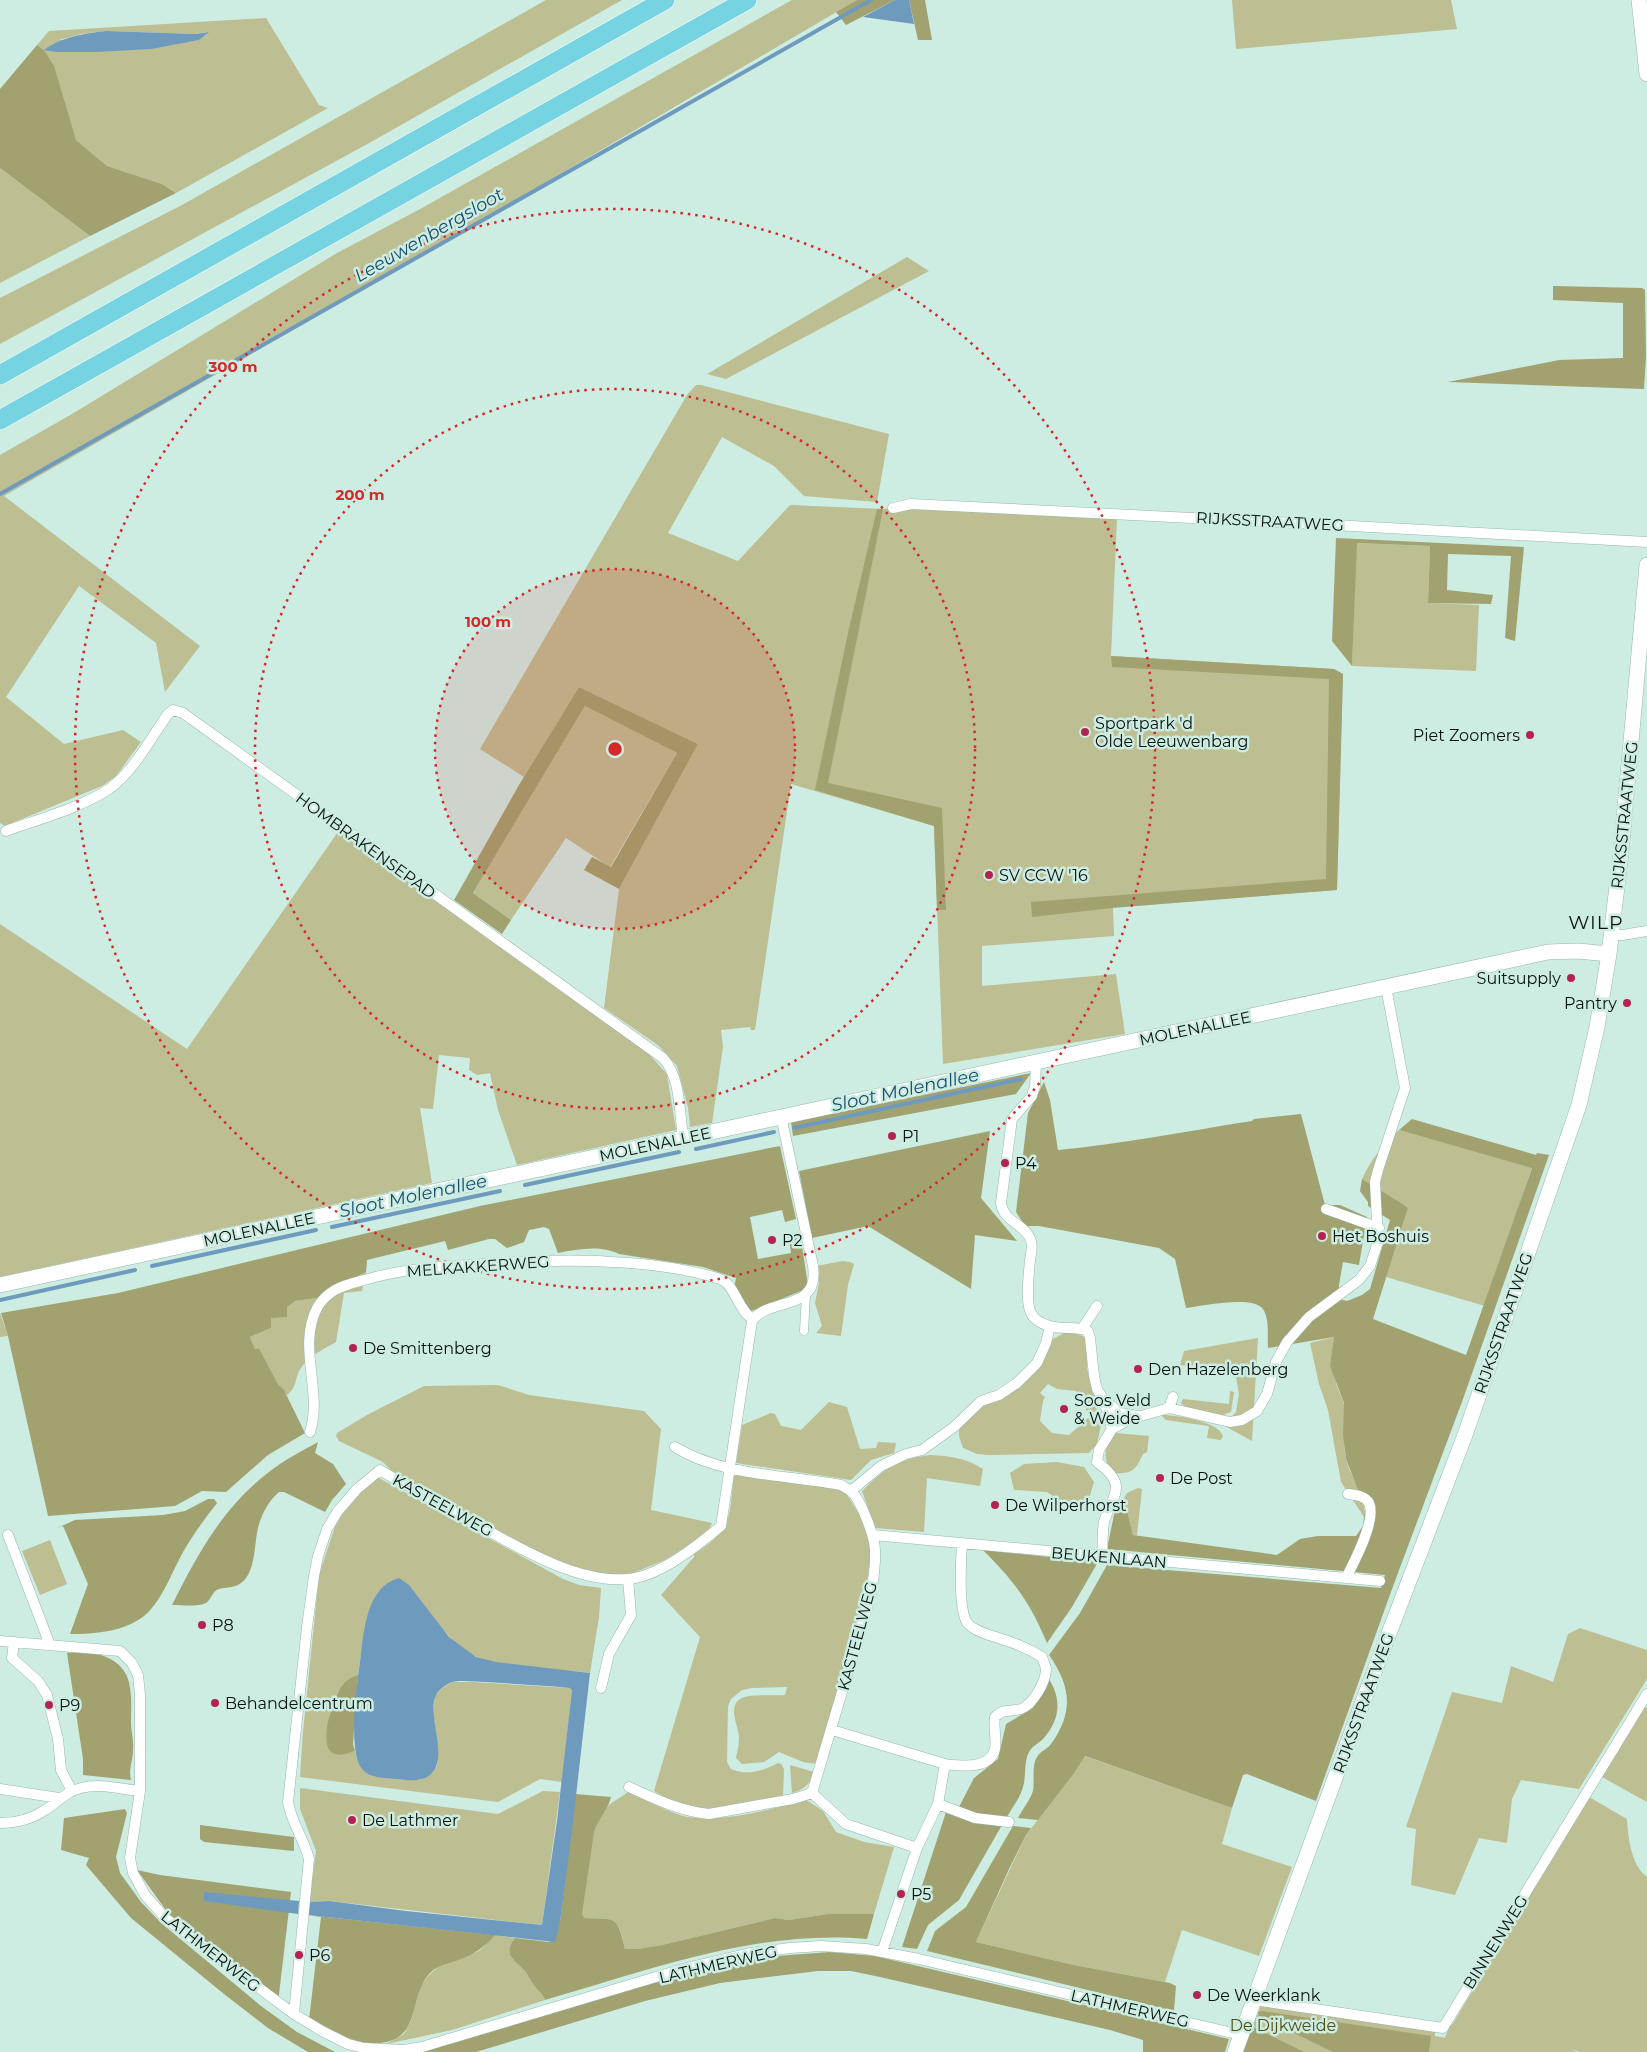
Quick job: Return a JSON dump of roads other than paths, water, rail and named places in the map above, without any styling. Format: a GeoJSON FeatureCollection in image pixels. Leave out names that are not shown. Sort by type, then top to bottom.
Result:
{"type":"FeatureCollection","features":[{"type":"Feature","properties":{"kind":"highway"},"geometry":{"type":"LineString","coordinates":[[0,375],[665,0]]}},
{"type":"Feature","properties":{"kind":"highway"},"geometry":{"type":"LineString","coordinates":[[0,420],[747,0]]}},
{"type":"Feature","properties":{"kind":"main road"},"geometry":{"type":"LineString","coordinates":[[1639,0],[1647,74]]}},
{"type":"Feature","properties":{"kind":"main road","name":"RIJKSSTRAATWEG"},"geometry":{"type":"LineString","coordinates":[[1235,2052],[1365,1696],[1465,1435],[1499,1332],[1568,1141],[1589,1065],[1609,954],[1622,842],[1647,565]]}},
{"type":"Feature","properties":{"kind":"main road","name":"MOLENALLEE"},"geometry":{"type":"LineString","coordinates":[[0,1285],[1548,952],[1578,951],[1609,954]]}},
{"type":"Feature","properties":{"kind":"street","name":"RIJKSSTRAATWEG"},"geometry":{"type":"LineString","coordinates":[[893,508],[912,504],[1333,524],[1647,542]]}},
{"type":"Feature","properties":{"kind":"street","name":"HOMBRAKENSEPAD"},"geometry":{"type":"LineString","coordinates":[[6,831],[86,801],[109,788],[129,769],[168,714],[173,710],[182,713],[663,1058],[669,1065],[676,1084],[683,1138]]}},
{"type":"Feature","properties":{"kind":"street"},"geometry":{"type":"LineString","coordinates":[[1611,935],[1647,931]]}},
{"type":"Feature","properties":{"kind":"street"},"geometry":{"type":"LineString","coordinates":[[1102,1557],[1104,1523],[1117,1491],[1115,1482],[1106,1469],[1097,1462],[1099,1450],[1112,1429],[1140,1416],[1169,1408],[1230,1422],[1242,1420],[1257,1411],[1267,1394],[1276,1362],[1287,1342],[1309,1317],[1364,1273],[1377,1248],[1379,1228],[1376,1188],[1378,1170],[1405,1088],[1386,987]]}},
{"type":"Feature","properties":{"kind":"street"},"geometry":{"type":"LineString","coordinates":[[1036,1062],[1035,1086],[1032,1096],[1012,1119],[1000,1203],[1004,1215],[1021,1227],[1029,1235],[1032,1243],[1028,1279],[1030,1313],[1035,1319],[1050,1326],[1082,1328],[1088,1331],[1097,1389],[1104,1400],[1112,1429]]}},
{"type":"Feature","properties":{"kind":"street"},"geometry":{"type":"LineString","coordinates":[[730,1468],[752,1322],[761,1312],[793,1302],[806,1294],[812,1284],[814,1272],[781,1116]]}},
{"type":"Feature","properties":{"kind":"street"},"geometry":{"type":"LineString","coordinates":[[1326,1208],[1379,1228]]}},
{"type":"Feature","properties":{"kind":"street","name":"MELKAKKERWEG"},"geometry":{"type":"LineString","coordinates":[[310,1432],[314,1417],[309,1338],[317,1308],[326,1296],[342,1286],[388,1274],[439,1267],[549,1260],[614,1262],[677,1270],[724,1280],[752,1322]]}},
{"type":"Feature","properties":{"kind":"street"},"geometry":{"type":"LineString","coordinates":[[804,1331],[806,1294]]}},
{"type":"Feature","properties":{"kind":"street"},"geometry":{"type":"LineString","coordinates":[[1082,1328],[1097,1306]]}},
{"type":"Feature","properties":{"kind":"street"},"geometry":{"type":"LineString","coordinates":[[675,1447],[690,1456],[730,1468],[841,1485],[851,1491],[881,1466],[906,1454],[922,1450],[954,1427],[981,1401],[999,1395],[1017,1383],[1037,1363],[1046,1343],[1050,1326]]}},
{"type":"Feature","properties":{"kind":"street"},"geometry":{"type":"LineString","coordinates":[[1169,1408],[1173,1397]]}},
{"type":"Feature","properties":{"kind":"street"},"geometry":{"type":"LineString","coordinates":[[1104,1400],[1120,1412],[1140,1416]]}},
{"type":"Feature","properties":{"kind":"street","name":"KASTEELWEG"},"geometry":{"type":"LineString","coordinates":[[294,2014],[302,1916],[310,1859],[290,1812],[288,1802],[289,1786],[309,1610],[318,1556],[327,1530],[338,1511],[357,1489],[380,1470],[510,1543],[539,1556],[580,1573],[602,1579],[628,1579],[668,1565],[697,1546],[721,1526],[730,1468]]}},
{"type":"Feature","properties":{"kind":"street","name":"KASTEELWEG"},"geometry":{"type":"LineString","coordinates":[[812,1793],[871,1594],[875,1550],[873,1536],[851,1491]]}},
{"type":"Feature","properties":{"kind":"street"},"geometry":{"type":"LineString","coordinates":[[1346,1578],[1362,1543],[1371,1512],[1370,1504],[1365,1498],[1348,1494]]}},
{"type":"Feature","properties":{"kind":"street"},"geometry":{"type":"LineString","coordinates":[[0,1641],[50,1645],[8,1536]]}},
{"type":"Feature","properties":{"kind":"street","name":"BEUKENLAAN"},"geometry":{"type":"LineString","coordinates":[[873,1536],[1380,1581]]}},
{"type":"Feature","properties":{"kind":"street"},"geometry":{"type":"LineString","coordinates":[[832,1730],[945,1764],[963,1767],[977,1765],[992,1756],[994,1750],[995,1717],[1006,1710],[1020,1709],[1036,1697],[1046,1669],[1042,1657],[1015,1643],[983,1633],[968,1624],[961,1585],[962,1544]]}},
{"type":"Feature","properties":{"kind":"street"},"geometry":{"type":"LineString","coordinates":[[601,1688],[610,1654],[631,1614],[628,1579]]}},
{"type":"Feature","properties":{"kind":"street"},"geometry":{"type":"LineString","coordinates":[[14,1642],[12,1658],[38,1681],[47,1695],[58,1740],[61,1770],[72,1792]]}},
{"type":"Feature","properties":{"kind":"street","name":"LATHMERWEG"},"geometry":{"type":"LineString","coordinates":[[50,1645],[120,1651],[132,1663],[138,1675],[140,1702],[140,1791],[130,1858],[133,1873],[145,1895],[165,1918],[294,2014],[348,2044],[378,2050],[404,2050],[448,2040],[686,1968],[750,1953],[821,1946],[882,1952],[920,1959],[1241,2035]]}},
{"type":"Feature","properties":{"kind":"street","name":"BINNENWEG"},"geometry":{"type":"LineString","coordinates":[[1254,2000],[1442,2028],[1647,1694]]}},
{"type":"Feature","properties":{"kind":"street"},"geometry":{"type":"LineString","coordinates":[[882,1952],[917,1848],[938,1804],[945,1764]]}},
{"type":"Feature","properties":{"kind":"street"},"geometry":{"type":"LineString","coordinates":[[0,1823],[36,1815],[46,1810],[59,1798],[91,1786],[140,1791]]}},
{"type":"Feature","properties":{"kind":"street"},"geometry":{"type":"LineString","coordinates":[[629,1787],[670,1805],[709,1814],[793,1799],[812,1793],[846,1824],[917,1848]]}},
{"type":"Feature","properties":{"kind":"street"},"geometry":{"type":"LineString","coordinates":[[0,1788],[59,1798]]}},
{"type":"Feature","properties":{"kind":"street"},"geometry":{"type":"LineString","coordinates":[[938,1804],[975,1818],[1009,1822]]}},
{"type":"Feature","properties":{"kind":"water"},"geometry":{"type":"Polygon","coordinates":[[[895,0],[909,0],[914,24],[863,17],[895,0]]]}},
{"type":"Feature","properties":{"kind":"water"},"geometry":{"type":"Polygon","coordinates":[[[106,31],[196,34],[209,32],[199,40],[151,49],[96,52],[44,50],[66,39],[106,31]]]}},
{"type":"Feature","properties":{"kind":"water"},"geometry":{"type":"Polygon","coordinates":[[[399,1578],[409,1585],[449,1637],[476,1657],[496,1662],[590,1673],[572,1831],[560,1922],[555,1942],[308,1915],[309,1902],[329,1901],[542,1925],[557,1821],[572,1690],[560,1687],[486,1682],[451,1682],[442,1688],[436,1696],[434,1717],[438,1754],[437,1765],[431,1774],[423,1779],[409,1780],[378,1777],[366,1773],[358,1761],[354,1732],[354,1715],[364,1632],[369,1609],[374,1599],[389,1582],[399,1578]]]}},
{"type":"Feature","properties":{"kind":"water"},"geometry":{"type":"Polygon","coordinates":[[[204,1892],[299,1901],[298,1914],[204,1901],[204,1892]]]}},
{"type":"Feature","properties":{"kind":"waterway","name":"Leeuwenbergsloot"},"geometry":{"type":"LineString","coordinates":[[0,494],[871,0]]}},
{"type":"Feature","properties":{"kind":"waterway","name":"Sloot Molenallee"},"geometry":{"type":"LineString","coordinates":[[794,1128],[1021,1079]]}},
{"type":"Feature","properties":{"kind":"waterway","name":"Sloot Molenallee"},"geometry":{"type":"LineString","coordinates":[[696,1149],[774,1132]]}},
{"type":"Feature","properties":{"kind":"waterway","name":"Sloot Molenallee"},"geometry":{"type":"LineString","coordinates":[[525,1185],[679,1152]]}},
{"type":"Feature","properties":{"kind":"waterway","name":"Sloot Molenallee"},"geometry":{"type":"LineString","coordinates":[[332,1227],[500,1191]]}},
{"type":"Feature","properties":{"kind":"waterway","name":"Sloot Molenallee"},"geometry":{"type":"LineString","coordinates":[[152,1266],[316,1230]]}},
{"type":"Feature","properties":{"kind":"waterway","name":"Sloot Molenallee"},"geometry":{"type":"LineString","coordinates":[[0,1300],[135,1270]]}},
{"type":"Feature","properties":{"kind":"place","name":"Sportpark 'd Olde Leeuwenbarg"},"geometry":{"type":"Point","coordinates":[1085,732]}},
{"type":"Feature","properties":{"kind":"place","name":"Piet Zoomers"},"geometry":{"type":"Point","coordinates":[1530,735]}},
{"type":"Feature","properties":{"kind":"place","name":"SV CCW '16"},"geometry":{"type":"Point","coordinates":[989,875]}},
{"type":"Feature","properties":{"kind":"place","name":"Suitsupply"},"geometry":{"type":"Point","coordinates":[1571,978]}},
{"type":"Feature","properties":{"kind":"place","name":"Pantry"},"geometry":{"type":"Point","coordinates":[1627,1003]}},
{"type":"Feature","properties":{"kind":"place","name":"P1"},"geometry":{"type":"Point","coordinates":[892,1136]}},
{"type":"Feature","properties":{"kind":"place","name":"P4"},"geometry":{"type":"Point","coordinates":[1005,1163]}},
{"type":"Feature","properties":{"kind":"place","name":"Het Boshuis"},"geometry":{"type":"Point","coordinates":[1322,1236]}},
{"type":"Feature","properties":{"kind":"place","name":"P2"},"geometry":{"type":"Point","coordinates":[772,1240]}},
{"type":"Feature","properties":{"kind":"place","name":"De Smittenberg"},"geometry":{"type":"Point","coordinates":[353,1348]}},
{"type":"Feature","properties":{"kind":"place","name":"Den Hazelenberg"},"geometry":{"type":"Point","coordinates":[1138,1369]}},
{"type":"Feature","properties":{"kind":"place","name":"Soos Veld & Weide"},"geometry":{"type":"Point","coordinates":[1064,1409]}},
{"type":"Feature","properties":{"kind":"place","name":"De Post"},"geometry":{"type":"Point","coordinates":[1160,1478]}},
{"type":"Feature","properties":{"kind":"place","name":"De Wilperhorst"},"geometry":{"type":"Point","coordinates":[995,1505]}},
{"type":"Feature","properties":{"kind":"place","name":"P8"},"geometry":{"type":"Point","coordinates":[202,1625]}},
{"type":"Feature","properties":{"kind":"place","name":"Behandelcentrum"},"geometry":{"type":"Point","coordinates":[215,1703]}},
{"type":"Feature","properties":{"kind":"place","name":"P9"},"geometry":{"type":"Point","coordinates":[49,1705]}},
{"type":"Feature","properties":{"kind":"place","name":"De Lathmer"},"geometry":{"type":"Point","coordinates":[352,1820]}},
{"type":"Feature","properties":{"kind":"place","name":"P5"},"geometry":{"type":"Point","coordinates":[901,1894]}},
{"type":"Feature","properties":{"kind":"place","name":"P6"},"geometry":{"type":"Point","coordinates":[299,1955]}},
{"type":"Feature","properties":{"kind":"place","name":"De Weerklank"},"geometry":{"type":"Point","coordinates":[1197,1995]}},
{"type":"Feature","properties":{"kind":"district","name":"WILP"},"geometry":{"type":"Point","coordinates":[1596,922]}},
{"type":"Feature","properties":{"kind":"park label","name":"De Dijkweide"},"geometry":{"type":"Point","coordinates":[1283,2025]}}]}
